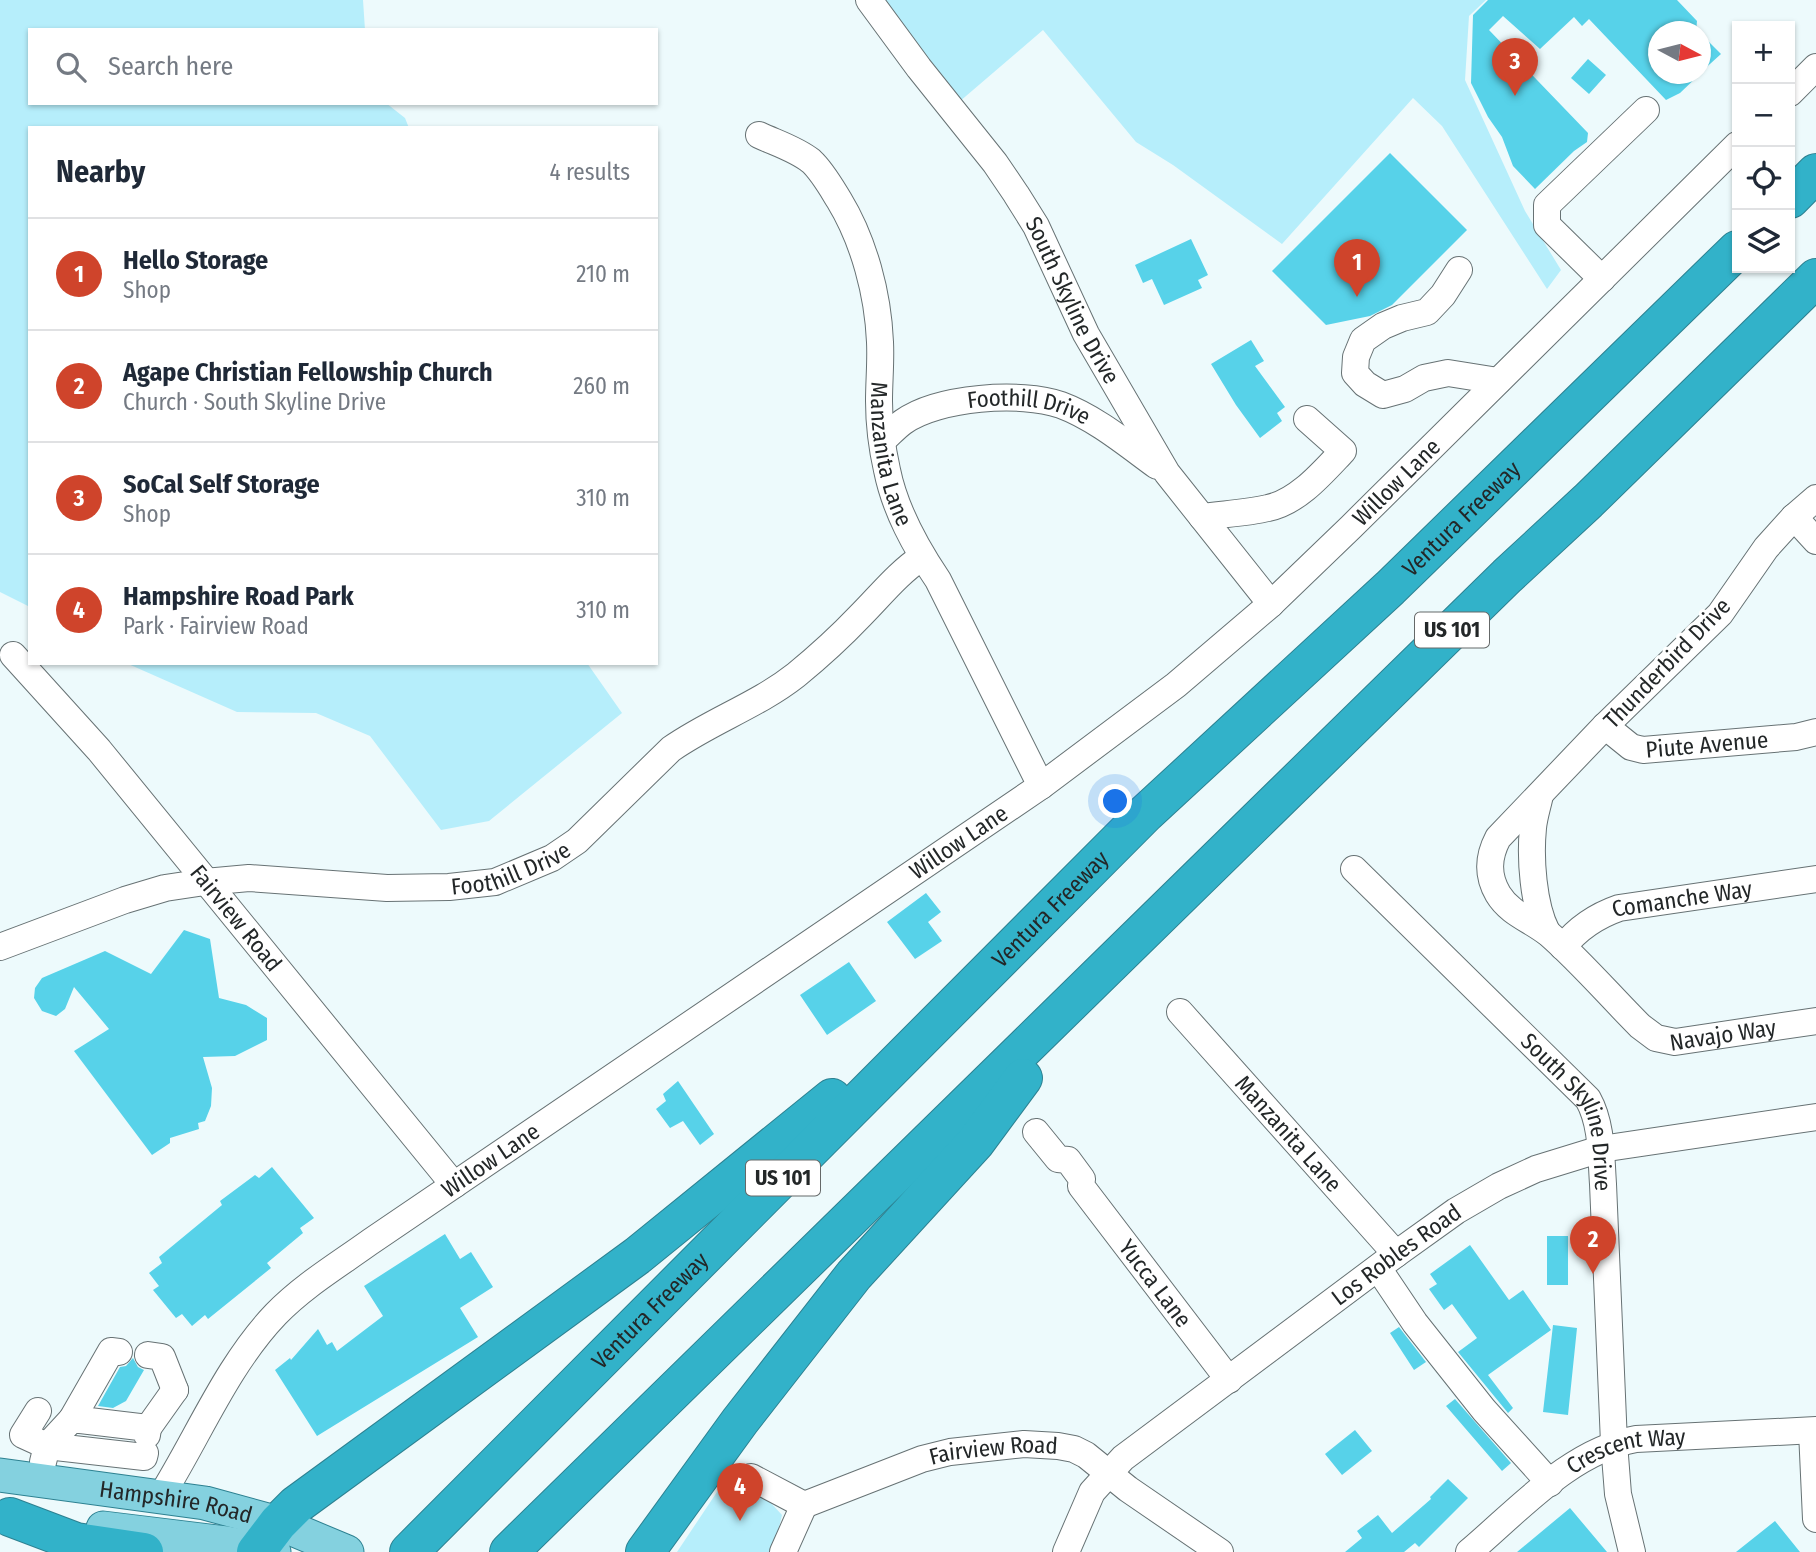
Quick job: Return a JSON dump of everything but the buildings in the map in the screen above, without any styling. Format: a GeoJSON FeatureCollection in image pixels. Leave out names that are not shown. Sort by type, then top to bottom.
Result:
{"type":"FeatureCollection","features":[{"type":"Feature","properties":{"kind":"highway"},"geometry":{"type":"LineString","coordinates":[[1795,194],[1816,173]]}},
{"type":"Feature","properties":{"kind":"highway","name":"Ventura Freeway"},"geometry":{"type":"LineString","coordinates":[[414,1547],[1146,813],[1400,578],[1732,255]]}},
{"type":"Feature","properties":{"kind":"highway","name":"US 101"},"geometry":{"type":"LineString","coordinates":[[509,1552],[1507,576],[1816,278]]}},
{"type":"Feature","properties":{"kind":"highway"},"geometry":{"type":"LineString","coordinates":[[266,1544],[299,1502],[638,1256],[858,1077],[1096,847],[1146,813]]}},
{"type":"Feature","properties":{"kind":"highway"},"geometry":{"type":"LineString","coordinates":[[645,1552],[740,1421],[845,1286],[975,1143],[1090,986]]}},
{"type":"Feature","properties":{"kind":"highway"},"geometry":{"type":"LineString","coordinates":[[3,1511],[76,1542],[135,1546]]}},
{"type":"Feature","properties":{"kind":"main road","name":"Hampshire Road"},"geometry":{"type":"LineString","coordinates":[[0,1475],[205,1503],[266,1544]]}},
{"type":"Feature","properties":{"kind":"main road"},"geometry":{"type":"LineString","coordinates":[[3,1511],[27,1497],[142,1508],[150,1506],[161,1496]]}},
{"type":"Feature","properties":{"kind":"main road","name":"Hampshire Road"},"geometry":{"type":"LineString","coordinates":[[135,1546],[266,1544],[347,1552]]}},
{"type":"Feature","properties":{"kind":"street","name":"South Skyline Drive"},"geometry":{"type":"LineString","coordinates":[[869,0],[995,163],[1037,226],[1086,334],[1167,473],[1271,604]]}},
{"type":"Feature","properties":{"kind":"street"},"geometry":{"type":"LineString","coordinates":[[1795,88],[1816,67]]}},
{"type":"Feature","properties":{"kind":"street"},"geometry":{"type":"LineString","coordinates":[[1602,279],[1547,225],[1548,205],[1646,110]]}},
{"type":"Feature","properties":{"kind":"street","name":"Manzanita Lane"},"geometry":{"type":"LineString","coordinates":[[759,135],[812,162],[827,181],[855,232],[871,283],[880,334],[879,401],[887,469],[896,505],[922,557],[938,580],[1041,786]]}},
{"type":"Feature","properties":{"kind":"street","name":"Willow Lane"},"geometry":{"type":"LineString","coordinates":[[161,1496],[246,1352],[274,1316],[296,1296],[454,1185],[1041,786],[1176,685],[1271,604],[1735,147]]}},
{"type":"Feature","properties":{"kind":"street"},"geometry":{"type":"LineString","coordinates":[[1459,270],[1443,295],[1427,312],[1383,326],[1363,340],[1356,356],[1355,373],[1365,384],[1383,395],[1405,389],[1424,378],[1448,373],[1498,381]]}},
{"type":"Feature","properties":{"kind":"street","name":"Foothill Drive"},"geometry":{"type":"LineString","coordinates":[[883,440],[903,422],[935,407],[984,398],[1038,400],[1060,405],[1085,417],[1167,473]]}},
{"type":"Feature","properties":{"kind":"street"},"geometry":{"type":"LineString","coordinates":[[1202,517],[1270,508],[1289,499],[1308,485],[1343,451],[1307,419]]}},
{"type":"Feature","properties":{"kind":"street","name":"Thunderbird Drive"},"geometry":{"type":"LineString","coordinates":[[1489,868],[1492,850],[1498,838],[1605,726],[1720,614],[1766,548],[1794,517],[1816,498]]}},
{"type":"Feature","properties":{"kind":"street"},"geometry":{"type":"LineString","coordinates":[[1794,517],[1816,541]]}},
{"type":"Feature","properties":{"kind":"street","name":"Foothill Drive"},"geometry":{"type":"LineString","coordinates":[[0,947],[125,900],[165,888],[205,882],[249,878],[387,888],[449,887],[495,882],[530,869],[578,841],[671,748],[774,692],[799,673],[907,567],[922,557]]}},
{"type":"Feature","properties":{"kind":"street","name":"Fairview Road"},"geometry":{"type":"LineString","coordinates":[[13,655],[99,750],[454,1185]]}},
{"type":"Feature","properties":{"kind":"street","name":"Piute Avenue"},"geometry":{"type":"LineString","coordinates":[[1605,726],[1632,747],[1643,750],[1796,737],[1816,732]]}},
{"type":"Feature","properties":{"kind":"street"},"geometry":{"type":"LineString","coordinates":[[1489,868],[1534,869],[1533,827],[1541,793]]}},
{"type":"Feature","properties":{"kind":"street","name":"Navajo Way"},"geometry":{"type":"LineString","coordinates":[[1489,868],[1494,886],[1508,906],[1555,940],[1640,1026],[1656,1038],[1675,1042],[1816,1021]]}},
{"type":"Feature","properties":{"kind":"street","name":"South Skyline Drive"},"geometry":{"type":"LineString","coordinates":[[1354,869],[1588,1099],[1595,1111],[1601,1149],[1618,1494],[1632,1552]]}},
{"type":"Feature","properties":{"kind":"street","name":"Navajo Way"},"geometry":{"type":"LineString","coordinates":[[1534,869],[1541,920],[1555,940]]}},
{"type":"Feature","properties":{"kind":"street","name":"Comanche Way"},"geometry":{"type":"LineString","coordinates":[[1555,940],[1573,934],[1602,914],[1619,908],[1816,878]]}},
{"type":"Feature","properties":{"kind":"street","name":"Manzanita Lane"},"geometry":{"type":"LineString","coordinates":[[1180,1012],[1387,1261],[1415,1323],[1484,1410],[1549,1483]]}},
{"type":"Feature","properties":{"kind":"street","name":"Los Robles Road"},"geometry":{"type":"LineString","coordinates":[[1066,1552],[1092,1492],[1123,1458],[1456,1211],[1499,1186],[1536,1169],[1601,1149],[1816,1117]]}},
{"type":"Feature","properties":{"kind":"street","name":"Yucca Lane"},"geometry":{"type":"LineString","coordinates":[[1036,1132],[1058,1158],[1068,1160],[1082,1179],[1081,1186],[1229,1380]]}},
{"type":"Feature","properties":{"kind":"street"},"geometry":{"type":"LineString","coordinates":[[115,1438],[111,1351],[119,1352]]}},
{"type":"Feature","properties":{"kind":"street"},"geometry":{"type":"LineString","coordinates":[[148,1355],[162,1357],[176,1390]]}},
{"type":"Feature","properties":{"kind":"street"},"geometry":{"type":"LineString","coordinates":[[38,1411],[23,1435],[47,1446],[115,1438],[176,1390],[218,1398]]}},
{"type":"Feature","properties":{"kind":"street"},"geometry":{"type":"LineString","coordinates":[[1814,1431],[1816,1519]]}},
{"type":"Feature","properties":{"kind":"street","name":"Crescent Way"},"geometry":{"type":"LineString","coordinates":[[1469,1552],[1549,1483],[1614,1443],[1636,1439],[1814,1431]]}},
{"type":"Feature","properties":{"kind":"street"},"geometry":{"type":"LineString","coordinates":[[47,1446],[115,1438]]}},
{"type":"Feature","properties":{"kind":"street","name":"Fairview Road"},"geometry":{"type":"LineString","coordinates":[[804,1504],[922,1459],[950,1452],[1024,1444],[1074,1450],[1220,1552]]}},
{"type":"Feature","properties":{"kind":"street"},"geometry":{"type":"LineString","coordinates":[[38,1480],[47,1446]]}},
{"type":"Feature","properties":{"kind":"street"},"geometry":{"type":"LineString","coordinates":[[751,1477],[804,1504],[783,1552]]}},
{"type":"Feature","properties":{"kind":"shaded area"},"geometry":{"type":"Polygon","coordinates":[[[0,0],[363,0],[365,28],[28,28],[28,105],[389,105],[405,118],[408,126],[28,126],[28,606],[0,592],[0,0]]]}},
{"type":"Feature","properties":{"kind":"shaded area"},"geometry":{"type":"Polygon","coordinates":[[[869,0],[1486,0],[1469,16],[1465,80],[1525,211],[1561,270],[1547,289],[1442,126],[1413,98],[1282,244],[1173,165],[1136,142],[1043,30],[952,108],[869,0]]]}},
{"type":"Feature","properties":{"kind":"shaded area"},"geometry":{"type":"Polygon","coordinates":[[[131,665],[588,665],[622,713],[489,821],[441,830],[370,736],[316,713],[237,712],[131,665]]]}},
{"type":"Feature","properties":{"kind":"shaded area"},"geometry":{"type":"Polygon","coordinates":[[[725,1480],[769,1501],[782,1515],[770,1552],[677,1552],[725,1480]]]}},
{"type":"Feature","properties":{"kind":"place","name":"SoCal Self Storage"},"geometry":{"type":"Point","coordinates":[1515,96]}},
{"type":"Feature","properties":{"kind":"place","name":"Hello Storage"},"geometry":{"type":"Point","coordinates":[1357,297]}},
{"type":"Feature","properties":{"kind":"place","name":"Agape Christian Fellowship Church"},"geometry":{"type":"Point","coordinates":[1593,1274]}},
{"type":"Feature","properties":{"kind":"place","name":"Hampshire Road Park"},"geometry":{"type":"Point","coordinates":[740,1521]}}]}
